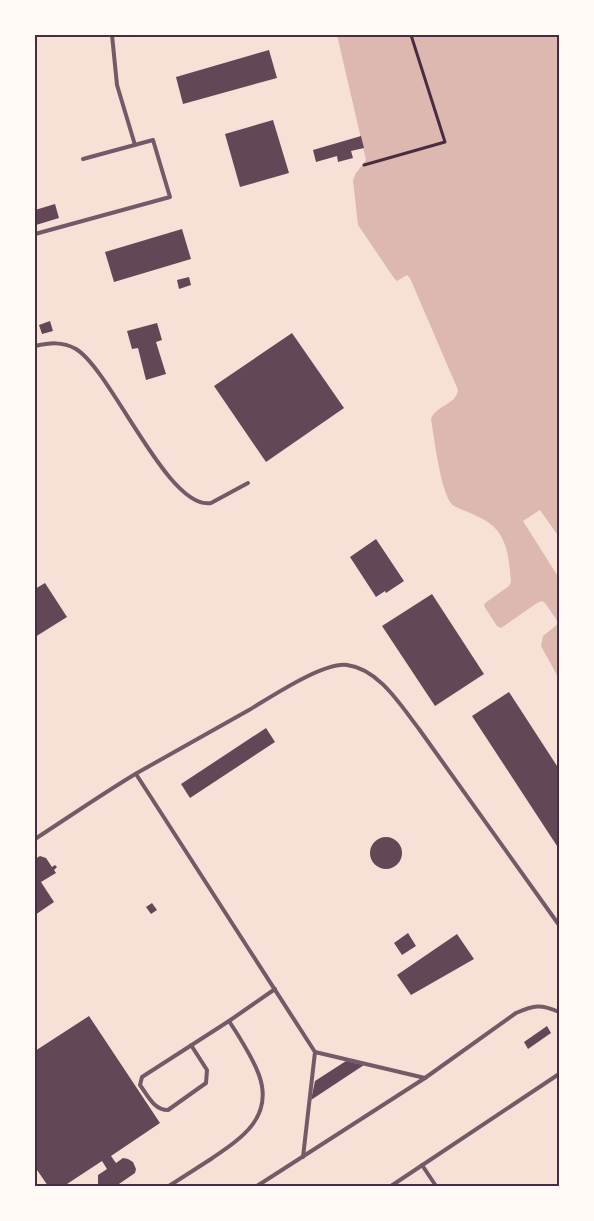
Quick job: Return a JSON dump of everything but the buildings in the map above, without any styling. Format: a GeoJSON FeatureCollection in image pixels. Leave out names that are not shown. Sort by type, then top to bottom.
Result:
{"type":"FeatureCollection","features":[{"type":"Feature","properties":{"kind":"lane"},"geometry":{"type":"LineString","coordinates":[[112,35],[117,85],[135,145]]}},
{"type":"Feature","properties":{"kind":"lane"},"geometry":{"type":"LineString","coordinates":[[35,234],[170,197],[153,140],[83,159]]}},
{"type":"Feature","properties":{"kind":"lane"},"geometry":{"type":"LineString","coordinates":[[35,346],[56,342],[66,344],[81,353],[98,374],[163,468],[177,486],[193,499],[205,504],[212,503],[248,483]]}},
{"type":"Feature","properties":{"kind":"lane"},"geometry":{"type":"LineString","coordinates":[[35,839],[136,774],[315,673],[326,668],[346,665],[359,668],[378,680],[419,729],[559,925]]}},
{"type":"Feature","properties":{"kind":"lane"},"geometry":{"type":"LineString","coordinates":[[136,774],[315,1052],[303,1157]]}},
{"type":"Feature","properties":{"kind":"lane"},"geometry":{"type":"LineString","coordinates":[[191,1045],[207,1070],[206,1083],[168,1110],[161,1110],[140,1085],[142,1077],[191,1045],[229,1021],[275,988]]}},
{"type":"Feature","properties":{"kind":"lane"},"geometry":{"type":"LineString","coordinates":[[257,1186],[425,1078],[516,1013],[532,1006],[547,1007],[559,1012]]}},
{"type":"Feature","properties":{"kind":"lane"},"geometry":{"type":"LineString","coordinates":[[169,1186],[238,1140],[251,1127],[260,1112],[263,1092],[259,1076],[247,1050],[229,1021]]}},
{"type":"Feature","properties":{"kind":"lane"},"geometry":{"type":"LineString","coordinates":[[315,1052],[425,1078]]}},
{"type":"Feature","properties":{"kind":"lane"},"geometry":{"type":"LineString","coordinates":[[391,1186],[559,1074]]}},
{"type":"Feature","properties":{"kind":"lane"},"geometry":{"type":"LineString","coordinates":[[422,1165],[436,1186]]}},
{"type":"Feature","properties":{"kind":"path"},"geometry":{"type":"LineString","coordinates":[[364,165],[445,142],[411,35]]}},
{"type":"Feature","properties":{"kind":"shaded area"},"geometry":{"type":"Polygon","coordinates":[[[337,35],[559,35],[559,537],[540,510],[523,521],[559,578],[559,679],[541,646],[543,636],[558,624],[545,603],[542,601],[537,603],[501,628],[497,626],[484,606],[485,603],[509,586],[511,582],[507,552],[502,538],[493,526],[479,517],[454,506],[449,501],[445,491],[431,419],[437,411],[454,399],[458,390],[410,278],[407,275],[397,281],[394,278],[358,225],[353,180],[366,160],[337,35]]]}}]}
